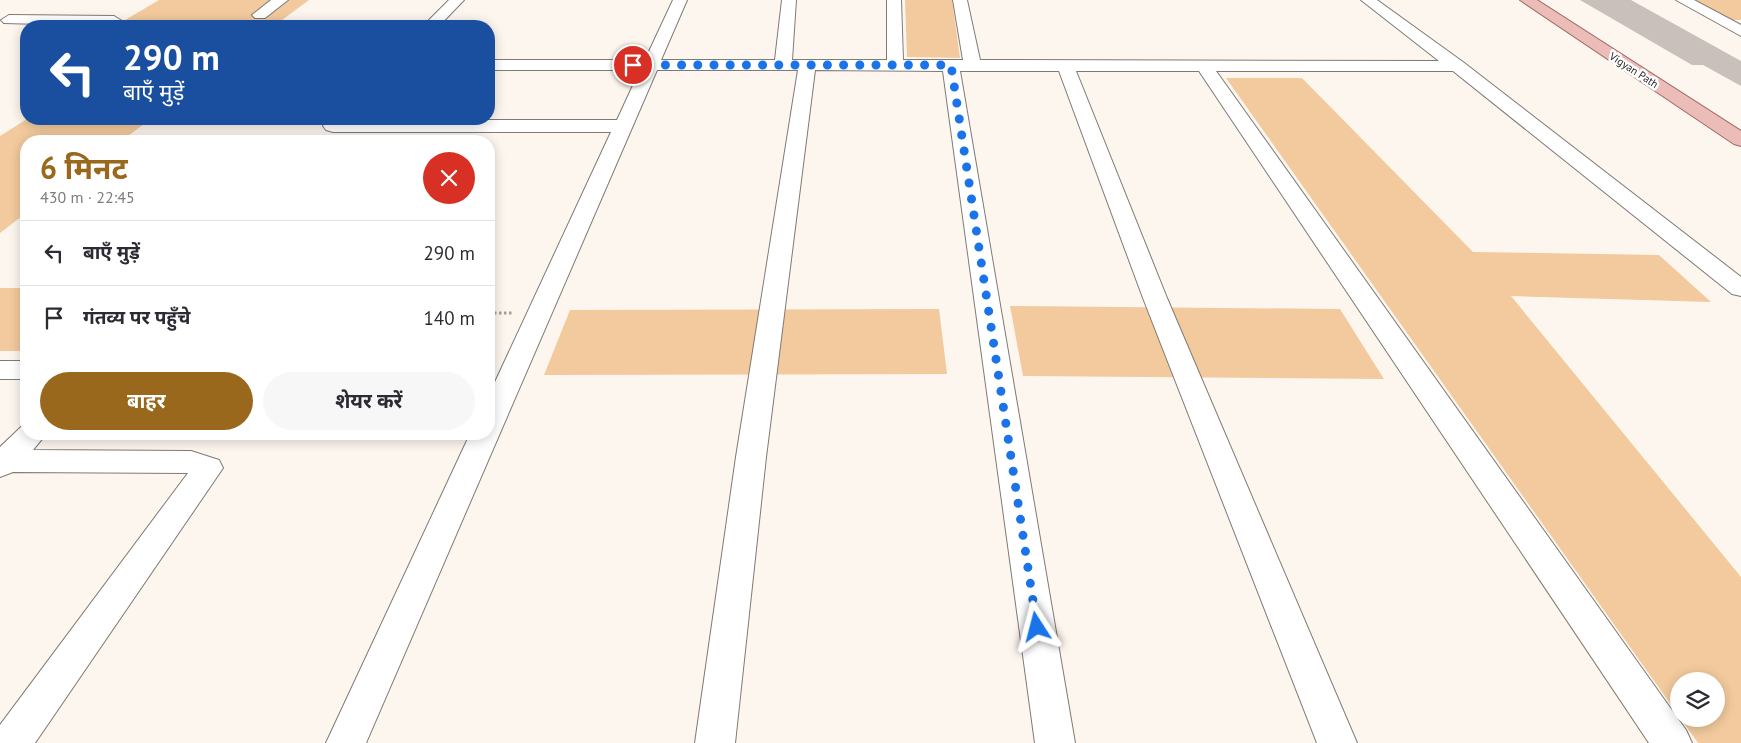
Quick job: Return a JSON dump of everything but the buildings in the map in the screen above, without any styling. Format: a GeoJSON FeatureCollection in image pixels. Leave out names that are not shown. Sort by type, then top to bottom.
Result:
{"type":"FeatureCollection","features":[{"type":"Feature","properties":{"kind":"main road","name":"Vigyan Path"},"geometry":{"type":"LineString","coordinates":[[1527,0],[1741,140]]}},
{"type":"Feature","properties":{"kind":"street"},"geometry":{"type":"LineString","coordinates":[[260,15],[281,0]]}},
{"type":"Feature","properties":{"kind":"street"},"geometry":{"type":"LineString","coordinates":[[437,20],[457,0]]}},
{"type":"Feature","properties":{"kind":"street"},"geometry":{"type":"LineString","coordinates":[[495,413],[680,0]]}},
{"type":"Feature","properties":{"kind":"street"},"geometry":{"type":"LineString","coordinates":[[715,743],[751,457],[795,65],[789,0]]}},
{"type":"Feature","properties":{"kind":"street"},"geometry":{"type":"LineString","coordinates":[[894,0],[895,65]]}},
{"type":"Feature","properties":{"kind":"street"},"geometry":{"type":"LineString","coordinates":[[960,0],[962,65],[1055,743]]}},
{"type":"Feature","properties":{"kind":"street"},"geometry":{"type":"LineString","coordinates":[[1368,0],[1457,66],[1736,281]]}},
{"type":"Feature","properties":{"kind":"street"},"geometry":{"type":"LineString","coordinates":[[1683,0],[1737,26]]}},
{"type":"Feature","properties":{"kind":"street"},"geometry":{"type":"LineString","coordinates":[[5,22],[40,4]]}},
{"type":"Feature","properties":{"kind":"street"},"geometry":{"type":"LineString","coordinates":[[5,22],[20,22]]}},
{"type":"Feature","properties":{"kind":"street"},"geometry":{"type":"LineString","coordinates":[[495,65],[1457,66]]}},
{"type":"Feature","properties":{"kind":"street"},"geometry":{"type":"LineString","coordinates":[[1064,65],[1155,298],[1337,743]]}},
{"type":"Feature","properties":{"kind":"street"},"geometry":{"type":"LineString","coordinates":[[1204,66],[1672,743]]}},
{"type":"Feature","properties":{"kind":"street"},"geometry":{"type":"LineString","coordinates":[[324,135],[335,125]]}},
{"type":"Feature","properties":{"kind":"street"},"geometry":{"type":"LineString","coordinates":[[359,125],[460,134],[624,126]]}},
{"type":"Feature","properties":{"kind":"street"},"geometry":{"type":"LineString","coordinates":[[0,370],[20,370]]}},
{"type":"Feature","properties":{"kind":"street"},"geometry":{"type":"LineString","coordinates":[[2,463],[25,440]]}},
{"type":"Feature","properties":{"kind":"street"},"geometry":{"type":"LineString","coordinates":[[346,743],[482,440]]}},
{"type":"Feature","properties":{"kind":"street"},"geometry":{"type":"LineString","coordinates":[[2,463],[191,462],[208,468],[11,743]]}},
{"type":"Feature","properties":{"kind":"shaded area"},"geometry":{"type":"Polygon","coordinates":[[[159,0],[309,0],[282,20],[125,20],[159,0]]]}},
{"type":"Feature","properties":{"kind":"shaded area"},"geometry":{"type":"Polygon","coordinates":[[[905,0],[952,0],[960,58],[907,57],[905,0]]]}},
{"type":"Feature","properties":{"kind":"shaded area"},"geometry":{"type":"Polygon","coordinates":[[[1693,0],[1741,0],[1741,20],[1732,20],[1693,0]]]}},
{"type":"Feature","properties":{"kind":"shaded area"},"geometry":{"type":"Polygon","coordinates":[[[1226,78],[1302,78],[1473,252],[1659,255],[1711,302],[1511,296],[1741,577],[1741,743],[1698,743],[1687,727],[1725,727],[1725,672],[1670,672],[1670,703],[1226,78]]]}},
{"type":"Feature","properties":{"kind":"shaded area"},"geometry":{"type":"Polygon","coordinates":[[[20,123],[20,125],[143,125],[129,135],[20,135],[20,218],[0,233],[0,136],[20,123]]]}},
{"type":"Feature","properties":{"kind":"shaded area"},"geometry":{"type":"Polygon","coordinates":[[[0,288],[20,288],[20,351],[0,351],[0,288]]]}},
{"type":"Feature","properties":{"kind":"shaded area"},"geometry":{"type":"Polygon","coordinates":[[[1010,306],[1340,309],[1384,379],[1023,376],[1010,306]]]}},
{"type":"Feature","properties":{"kind":"shaded area"},"geometry":{"type":"Polygon","coordinates":[[[939,309],[947,374],[544,375],[570,310],[939,309]]]}},
{"type":"Feature","properties":{"kind":"route"},"geometry":{"type":"LineString","coordinates":[[633,65],[951,65],[1037,627]]}}]}
